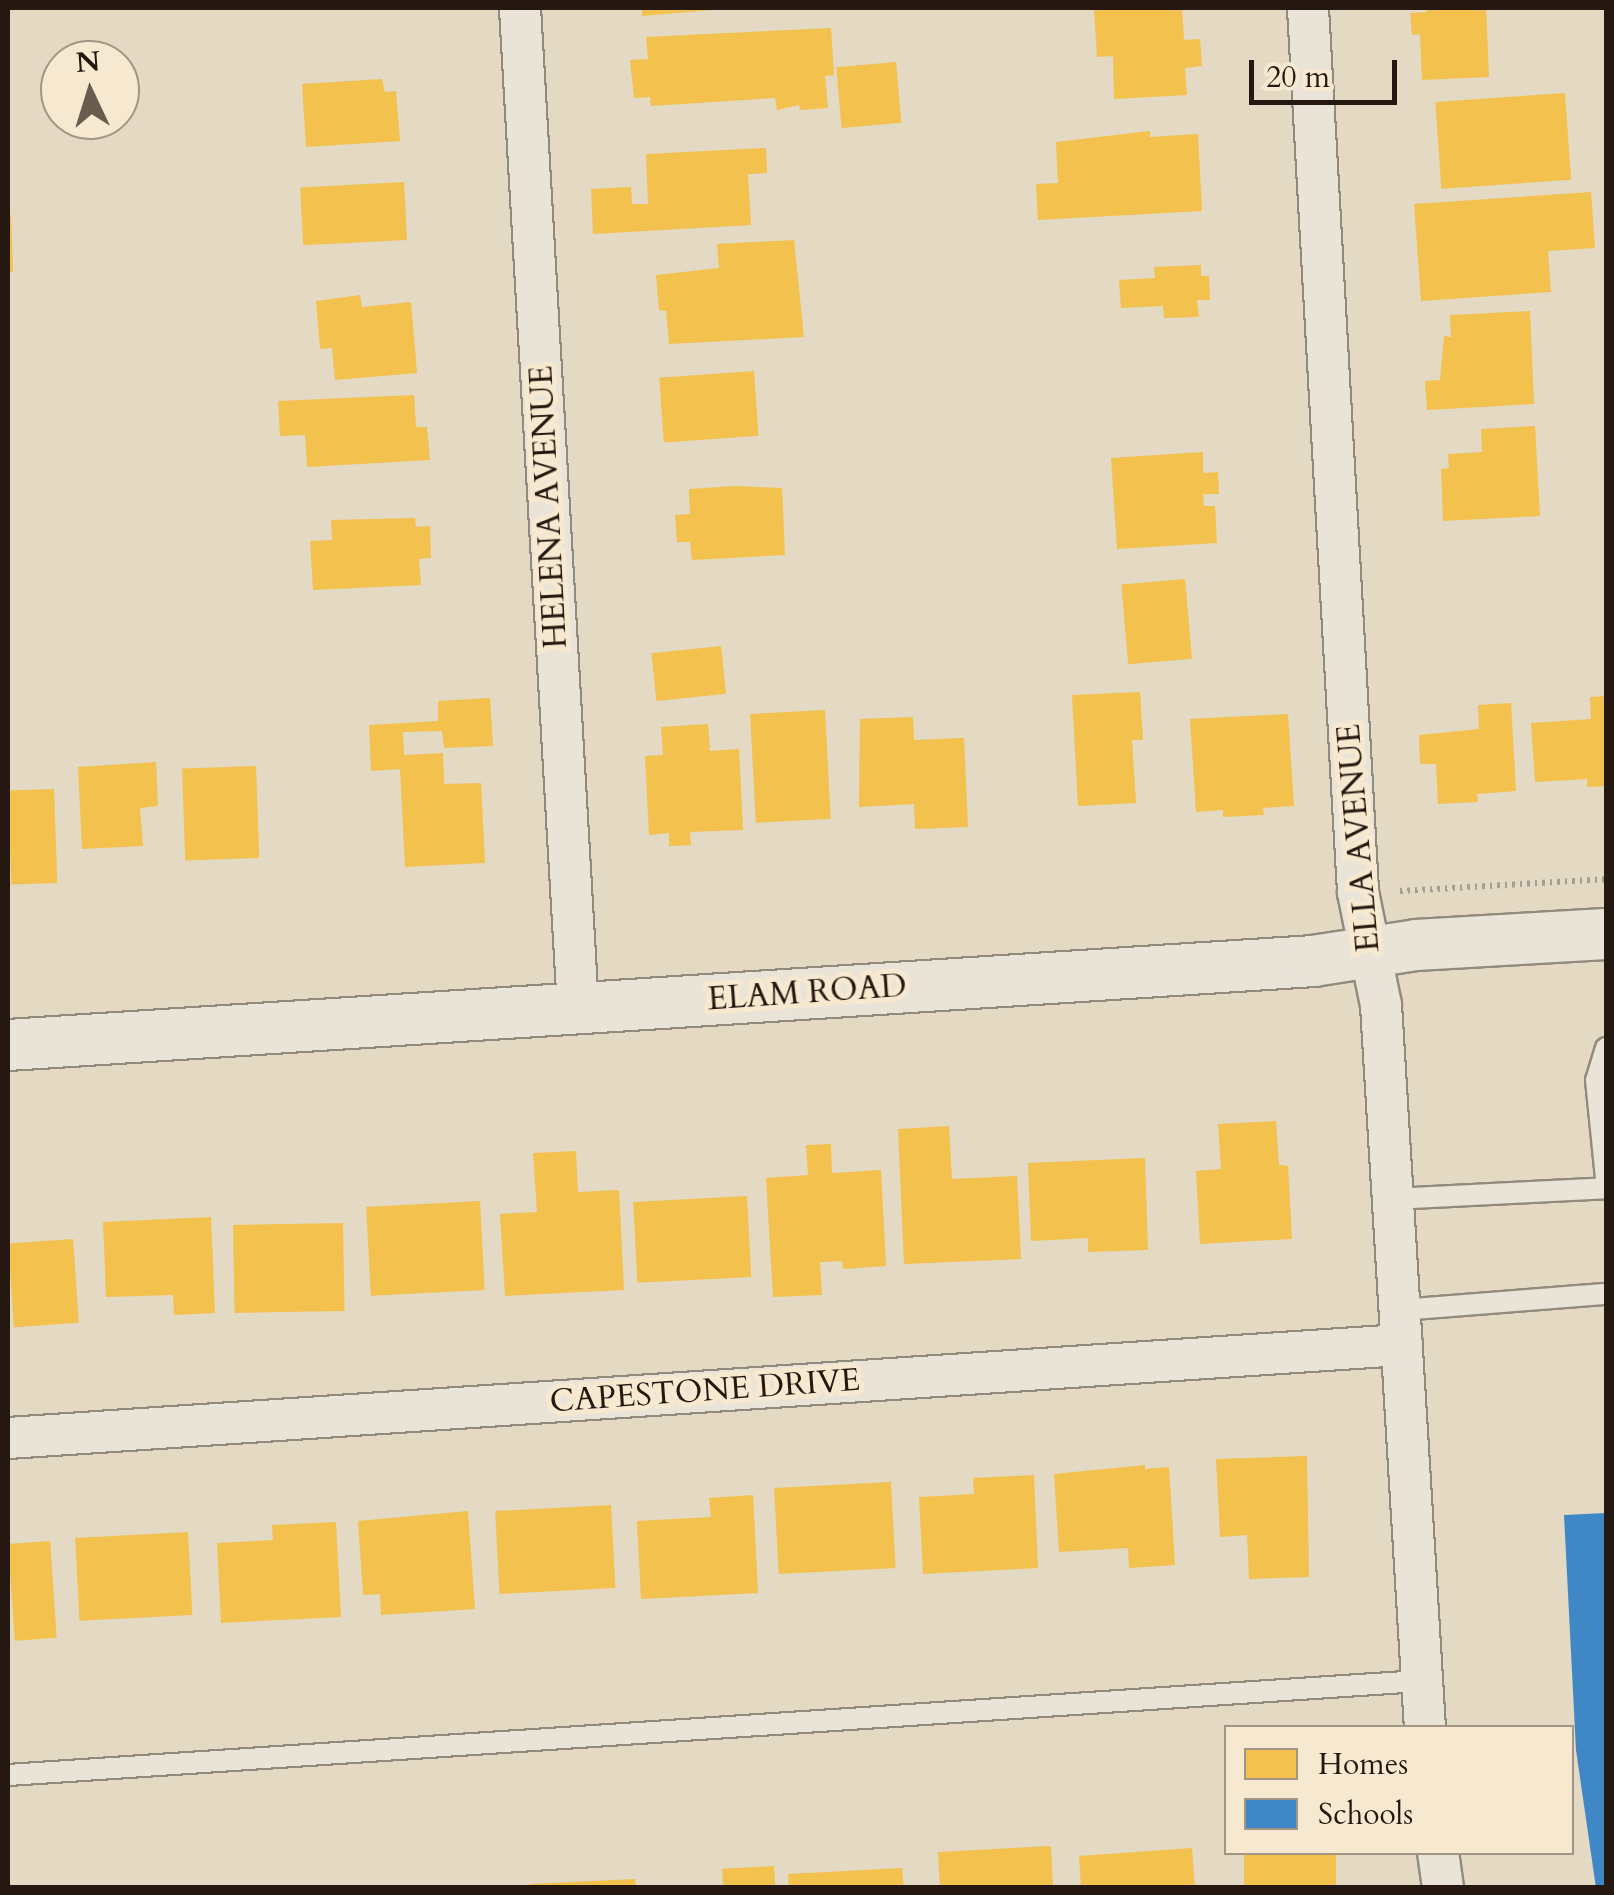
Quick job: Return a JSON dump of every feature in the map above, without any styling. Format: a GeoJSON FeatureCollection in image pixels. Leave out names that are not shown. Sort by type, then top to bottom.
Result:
{"type":"FeatureCollection","features":[{"type":"Feature","properties":{"kind":"street","name":"HELENA AVENUE"},"geometry":{"type":"LineString","coordinates":[[520,8],[578,1007]]}},
{"type":"Feature","properties":{"kind":"street","name":"ELLA AVENUE"},"geometry":{"type":"LineString","coordinates":[[1308,8],[1358,892],[1381,1005],[1425,1725]]}},
{"type":"Feature","properties":{"kind":"street","name":"ELAM ROAD"},"geometry":{"type":"LineString","coordinates":[[8,1045],[1313,961],[1416,945],[1606,934]]}},
{"type":"Feature","properties":{"kind":"street","name":"CAPESTONE DRIVE"},"geometry":{"type":"LineString","coordinates":[[8,1438],[1401,1327]]}},
{"type":"Feature","properties":{"kind":"street"},"geometry":{"type":"LineString","coordinates":[[1438,1855],[1443,1888]]}},
{"type":"Feature","properties":{"kind":"lane"},"geometry":{"type":"LineString","coordinates":[[1606,1048],[1596,1080],[1606,1178]]}},
{"type":"Feature","properties":{"kind":"lane"},"geometry":{"type":"LineString","coordinates":[[1392,1199],[1606,1188]]}},
{"type":"Feature","properties":{"kind":"lane"},"geometry":{"type":"LineString","coordinates":[[1401,1327],[1606,1294]]}},
{"type":"Feature","properties":{"kind":"lane"},"geometry":{"type":"LineString","coordinates":[[8,1775],[1420,1681]]}},
{"type":"Feature","properties":{"kind":"path"},"geometry":{"type":"LineString","coordinates":[[1399,892],[1606,879]]}},
{"type":"Feature","properties":{"kind":"building: Homes"},"geometry":{"type":"Polygon","coordinates":[[[642,8],[712,8],[712,10],[642,16],[642,8]]]}},
{"type":"Feature","properties":{"kind":"building: Homes"},"geometry":{"type":"Polygon","coordinates":[[[1182,8],[1184,40],[1200,39],[1202,66],[1185,68],[1187,95],[1114,99],[1113,56],[1097,57],[1094,9],[1182,8]]]}},
{"type":"Feature","properties":{"kind":"building: Homes"},"geometry":{"type":"Polygon","coordinates":[[[1426,8],[1486,8],[1489,77],[1422,80],[1420,34],[1412,35],[1410,13],[1427,12],[1426,8]]]}},
{"type":"Feature","properties":{"kind":"building: Homes"},"geometry":{"type":"Polygon","coordinates":[[[831,28],[834,75],[825,76],[828,108],[800,110],[799,105],[777,110],[775,98],[651,106],[650,97],[634,98],[630,60],[648,59],[646,37],[831,28]]]}},
{"type":"Feature","properties":{"kind":"building: Homes"},"geometry":{"type":"Polygon","coordinates":[[[896,62],[901,123],[842,128],[836,67],[896,62]]]}},
{"type":"Feature","properties":{"kind":"building: Homes"},"geometry":{"type":"Polygon","coordinates":[[[382,79],[385,92],[396,91],[400,141],[306,147],[302,84],[382,79]]]}},
{"type":"Feature","properties":{"kind":"building: Homes"},"geometry":{"type":"Polygon","coordinates":[[[1565,93],[1571,180],[1441,189],[1435,102],[1565,93]]]}},
{"type":"Feature","properties":{"kind":"building: Homes"},"geometry":{"type":"Polygon","coordinates":[[[1150,131],[1150,137],[1198,134],[1202,211],[1038,220],[1036,184],[1058,183],[1056,142],[1150,131]]]}},
{"type":"Feature","properties":{"kind":"building: Homes"},"geometry":{"type":"Polygon","coordinates":[[[766,148],[767,173],[748,174],[751,225],[593,234],[591,189],[631,187],[632,204],[648,204],[646,154],[766,148]]]}},
{"type":"Feature","properties":{"kind":"building: Homes"},"geometry":{"type":"Polygon","coordinates":[[[404,182],[407,240],[303,245],[300,187],[404,182]]]}},
{"type":"Feature","properties":{"kind":"building: Homes"},"geometry":{"type":"Polygon","coordinates":[[[1591,192],[1595,248],[1548,251],[1551,292],[1421,301],[1414,204],[1591,192]]]}},
{"type":"Feature","properties":{"kind":"building: Homes"},"geometry":{"type":"Polygon","coordinates":[[[11,215],[13,272],[8,272],[11,215]]]}},
{"type":"Feature","properties":{"kind":"building: Homes"},"geometry":{"type":"Polygon","coordinates":[[[794,240],[804,337],[669,344],[666,311],[659,310],[656,275],[719,268],[717,244],[794,240]]]}},
{"type":"Feature","properties":{"kind":"building: Homes"},"geometry":{"type":"Polygon","coordinates":[[[1201,265],[1201,276],[1209,276],[1210,300],[1197,300],[1199,317],[1164,318],[1163,306],[1121,308],[1119,280],[1155,278],[1154,267],[1201,265]]]}},
{"type":"Feature","properties":{"kind":"building: Homes"},"geometry":{"type":"Polygon","coordinates":[[[360,295],[362,307],[411,302],[417,373],[335,380],[332,348],[320,349],[316,301],[360,295]]]}},
{"type":"Feature","properties":{"kind":"building: Homes"},"geometry":{"type":"Polygon","coordinates":[[[1530,311],[1534,404],[1427,410],[1425,381],[1440,380],[1444,336],[1451,337],[1450,315],[1530,311]]]}},
{"type":"Feature","properties":{"kind":"building: Homes"},"geometry":{"type":"Polygon","coordinates":[[[754,371],[759,436],[664,442],[659,378],[754,371]]]}},
{"type":"Feature","properties":{"kind":"building: Homes"},"geometry":{"type":"Polygon","coordinates":[[[414,395],[416,427],[427,427],[430,460],[307,467],[305,435],[280,436],[278,401],[414,395]]]}},
{"type":"Feature","properties":{"kind":"building: Homes"},"geometry":{"type":"Polygon","coordinates":[[[1535,426],[1540,516],[1443,521],[1441,469],[1449,468],[1448,454],[1482,452],[1481,429],[1535,426]]]}},
{"type":"Feature","properties":{"kind":"building: Homes"},"geometry":{"type":"Polygon","coordinates":[[[1203,452],[1203,473],[1218,472],[1219,494],[1203,494],[1204,506],[1215,506],[1217,543],[1117,549],[1111,458],[1203,452]]]}},
{"type":"Feature","properties":{"kind":"building: Homes"},"geometry":{"type":"Polygon","coordinates":[[[782,488],[785,555],[692,560],[690,542],[677,542],[675,515],[690,514],[689,489],[782,488]]]}},
{"type":"Feature","properties":{"kind":"building: Homes"},"geometry":{"type":"Polygon","coordinates":[[[415,518],[416,527],[430,526],[431,558],[419,559],[421,585],[313,590],[310,541],[332,540],[331,520],[415,518]]]}},
{"type":"Feature","properties":{"kind":"building: Homes"},"geometry":{"type":"Polygon","coordinates":[[[1185,579],[1192,659],[1128,664],[1121,585],[1185,579]]]}},
{"type":"Feature","properties":{"kind":"building: Homes"},"geometry":{"type":"Polygon","coordinates":[[[721,646],[726,694],[656,701],[651,653],[721,646]]]}},
{"type":"Feature","properties":{"kind":"building: Homes"},"geometry":{"type":"Polygon","coordinates":[[[1140,692],[1143,740],[1132,740],[1136,803],[1078,806],[1072,695],[1140,692]]]}},
{"type":"Feature","properties":{"kind":"building: Homes"},"geometry":{"type":"Polygon","coordinates":[[[1606,696],[1606,786],[1587,787],[1587,779],[1535,782],[1531,723],[1591,719],[1590,697],[1606,696]]]}},
{"type":"Feature","properties":{"kind":"building: Homes"},"geometry":{"type":"Polygon","coordinates":[[[490,698],[493,746],[444,748],[442,731],[403,732],[404,755],[443,753],[444,784],[481,783],[485,863],[405,867],[400,769],[371,771],[369,725],[438,721],[438,701],[490,698]]]}},
{"type":"Feature","properties":{"kind":"building: Homes"},"geometry":{"type":"Polygon","coordinates":[[[1511,703],[1516,791],[1477,794],[1478,802],[1438,804],[1436,764],[1420,764],[1419,735],[1479,729],[1478,705],[1511,703]]]}},
{"type":"Feature","properties":{"kind":"building: Homes"},"geometry":{"type":"Polygon","coordinates":[[[825,710],[831,819],[756,823],[750,714],[825,710]]]}},
{"type":"Feature","properties":{"kind":"building: Homes"},"geometry":{"type":"Polygon","coordinates":[[[1288,714],[1294,806],[1263,808],[1264,815],[1223,817],[1223,810],[1196,812],[1190,719],[1288,714]]]}},
{"type":"Feature","properties":{"kind":"building: Homes"},"geometry":{"type":"Polygon","coordinates":[[[913,717],[914,740],[964,738],[968,827],[915,829],[914,804],[859,807],[860,719],[913,717]]]}},
{"type":"Feature","properties":{"kind":"building: Homes"},"geometry":{"type":"Polygon","coordinates":[[[708,724],[710,751],[739,749],[743,830],[690,832],[691,845],[669,846],[669,833],[649,835],[645,756],[663,755],[661,727],[708,724]]]}},
{"type":"Feature","properties":{"kind":"building: Homes"},"geometry":{"type":"Polygon","coordinates":[[[156,762],[158,806],[140,808],[143,846],[82,849],[78,767],[156,762]]]}},
{"type":"Feature","properties":{"kind":"building: Homes"},"geometry":{"type":"Polygon","coordinates":[[[256,766],[259,858],[185,861],[182,769],[256,766]]]}},
{"type":"Feature","properties":{"kind":"building: Homes"},"geometry":{"type":"Polygon","coordinates":[[[54,789],[57,883],[11,885],[8,791],[54,789]]]}},
{"type":"Feature","properties":{"kind":"building: Homes"},"geometry":{"type":"Polygon","coordinates":[[[1276,1121],[1279,1165],[1288,1166],[1292,1239],[1200,1244],[1196,1171],[1221,1169],[1218,1124],[1276,1121]]]}},
{"type":"Feature","properties":{"kind":"building: Homes"},"geometry":{"type":"Polygon","coordinates":[[[949,1126],[952,1179],[1017,1176],[1021,1259],[904,1264],[898,1129],[949,1126]]]}},
{"type":"Feature","properties":{"kind":"building: Homes"},"geometry":{"type":"Polygon","coordinates":[[[831,1144],[832,1173],[881,1170],[886,1266],[843,1269],[842,1261],[820,1262],[822,1295],[773,1297],[766,1178],[808,1175],[806,1145],[831,1144]]]}},
{"type":"Feature","properties":{"kind":"building: Homes"},"geometry":{"type":"Polygon","coordinates":[[[576,1151],[578,1192],[619,1190],[624,1290],[505,1296],[500,1214],[537,1212],[533,1153],[576,1151]]]}},
{"type":"Feature","properties":{"kind":"building: Homes"},"geometry":{"type":"Polygon","coordinates":[[[1145,1158],[1148,1250],[1088,1252],[1088,1238],[1031,1241],[1028,1163],[1145,1158]]]}},
{"type":"Feature","properties":{"kind":"building: Homes"},"geometry":{"type":"Polygon","coordinates":[[[747,1196],[751,1277],[637,1283],[633,1202],[747,1196]]]}},
{"type":"Feature","properties":{"kind":"building: Homes"},"geometry":{"type":"Polygon","coordinates":[[[480,1201],[485,1290],[371,1296],[366,1207],[480,1201]]]}},
{"type":"Feature","properties":{"kind":"building: Homes"},"geometry":{"type":"Polygon","coordinates":[[[211,1217],[215,1313],[174,1315],[173,1295],[106,1297],[103,1222],[211,1217]]]}},
{"type":"Feature","properties":{"kind":"building: Homes"},"geometry":{"type":"Polygon","coordinates":[[[343,1223],[345,1311],[235,1313],[233,1225],[343,1223]]]}},
{"type":"Feature","properties":{"kind":"building: Homes"},"geometry":{"type":"Polygon","coordinates":[[[73,1239],[79,1323],[14,1327],[8,1244],[73,1239]]]}},
{"type":"Feature","properties":{"kind":"building: Homes"},"geometry":{"type":"Polygon","coordinates":[[[1307,1456],[1309,1577],[1249,1579],[1247,1535],[1220,1537],[1216,1459],[1307,1456]]]}},
{"type":"Feature","properties":{"kind":"building: Homes"},"geometry":{"type":"Polygon","coordinates":[[[1145,1465],[1145,1469],[1169,1467],[1175,1565],[1129,1568],[1128,1548],[1059,1552],[1054,1474],[1145,1465]]]}},
{"type":"Feature","properties":{"kind":"building: Homes"},"geometry":{"type":"Polygon","coordinates":[[[1034,1475],[1038,1568],[923,1574],[919,1497],[974,1494],[973,1478],[1034,1475]]]}},
{"type":"Feature","properties":{"kind":"building: Homes"},"geometry":{"type":"Polygon","coordinates":[[[891,1482],[896,1568],[779,1574],[774,1488],[891,1482]]]}},
{"type":"Feature","properties":{"kind":"building: Homes"},"geometry":{"type":"Polygon","coordinates":[[[753,1495],[758,1593],[641,1599],[637,1521],[711,1517],[709,1498],[753,1495]]]}},
{"type":"Feature","properties":{"kind":"building: Homes"},"geometry":{"type":"Polygon","coordinates":[[[611,1505],[615,1588],[500,1594],[495,1511],[611,1505]]]}},
{"type":"Feature","properties":{"kind":"building: Homes"},"geometry":{"type":"Polygon","coordinates":[[[468,1511],[475,1609],[381,1615],[380,1594],[363,1595],[358,1521],[468,1511]]]}},
{"type":"Feature","properties":{"kind":"building: Homes"},"geometry":{"type":"Polygon","coordinates":[[[336,1522],[341,1617],[221,1623],[217,1543],[273,1540],[272,1525],[336,1522]]]}},
{"type":"Feature","properties":{"kind":"building: Homes"},"geometry":{"type":"Polygon","coordinates":[[[188,1532],[192,1615],[79,1621],[75,1538],[188,1532]]]}},
{"type":"Feature","properties":{"kind":"building: Homes"},"geometry":{"type":"Polygon","coordinates":[[[50,1541],[57,1638],[15,1641],[8,1544],[50,1541]]]}},
{"type":"Feature","properties":{"kind":"building: Homes"},"geometry":{"type":"Polygon","coordinates":[[[1051,1846],[1053,1888],[940,1888],[938,1852],[1051,1846]]]}},
{"type":"Feature","properties":{"kind":"building: Homes"},"geometry":{"type":"Polygon","coordinates":[[[1192,1848],[1195,1888],[1081,1888],[1079,1856],[1192,1848]]]}},
{"type":"Feature","properties":{"kind":"building: Homes"},"geometry":{"type":"Polygon","coordinates":[[[1244,1855],[1336,1855],[1336,1888],[1244,1888],[1244,1855]]]}},
{"type":"Feature","properties":{"kind":"building: Homes"},"geometry":{"type":"Polygon","coordinates":[[[774,1866],[775,1888],[723,1888],[722,1869],[774,1866]]]}},
{"type":"Feature","properties":{"kind":"building: Homes"},"geometry":{"type":"Polygon","coordinates":[[[902,1868],[904,1888],[789,1888],[788,1874],[902,1868]]]}},
{"type":"Feature","properties":{"kind":"building: Homes"},"geometry":{"type":"Polygon","coordinates":[[[635,1879],[636,1888],[529,1888],[529,1884],[635,1879]]]}},
{"type":"Feature","properties":{"kind":"building: Schools"},"geometry":{"type":"Polygon","coordinates":[[[1606,1513],[1606,1888],[1596,1888],[1576,1750],[1564,1515],[1606,1513]]]}}]}
